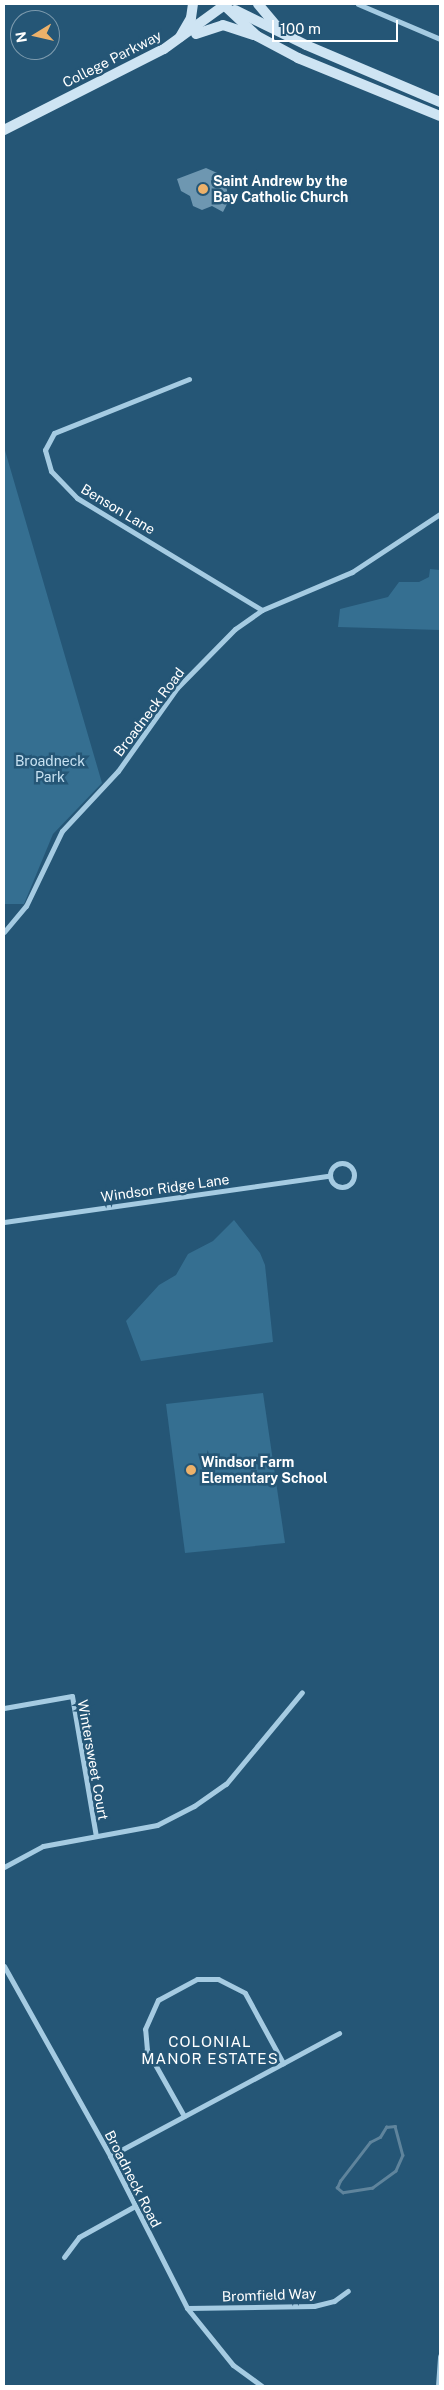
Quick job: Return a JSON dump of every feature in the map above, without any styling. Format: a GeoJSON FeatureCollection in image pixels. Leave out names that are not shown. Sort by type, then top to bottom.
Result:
{"type":"FeatureCollection","features":[{"type":"Feature","properties":{"kind":"main road"},"geometry":{"type":"LineString","coordinates":[[178,40],[191,18],[193,4]]}},
{"type":"Feature","properties":{"kind":"main road"},"geometry":{"type":"LineString","coordinates":[[225,4],[257,36]]}},
{"type":"Feature","properties":{"kind":"main road"},"geometry":{"type":"LineString","coordinates":[[225,4],[285,36],[440,102]]}},
{"type":"Feature","properties":{"kind":"main road","name":"College Parkway"},"geometry":{"type":"LineString","coordinates":[[4,130],[178,40],[225,4]]}},
{"type":"Feature","properties":{"kind":"main road"},"geometry":{"type":"LineString","coordinates":[[258,4],[285,36]]}},
{"type":"Feature","properties":{"kind":"main road"},"geometry":{"type":"LineString","coordinates":[[178,40],[223,25],[257,36],[298,58],[440,116]]}},
{"type":"Feature","properties":{"kind":"street"},"geometry":{"type":"LineString","coordinates":[[358,4],[440,39]]}},
{"type":"Feature","properties":{"kind":"street","name":"Benson Lane"},"geometry":{"type":"LineString","coordinates":[[189,379],[54,433],[45,450],[51,471],[77,498],[262,610]]}},
{"type":"Feature","properties":{"kind":"street","name":"Broadneck Road"},"geometry":{"type":"LineString","coordinates":[[4,932],[26,906],[62,831],[118,771],[177,688],[235,630],[262,610],[352,572],[440,514]]}},
{"type":"Feature","properties":{"kind":"street","name":"Windsor Ridge Lane"},"geometry":{"type":"LineString","coordinates":[[342,1162],[354,1171],[352,1181],[344,1187],[334,1185],[329,1176],[332,1166],[342,1162]]}},
{"type":"Feature","properties":{"kind":"street","name":"Windsor Ridge Lane"},"geometry":{"type":"LineString","coordinates":[[4,1222],[329,1176]]}},
{"type":"Feature","properties":{"kind":"street"},"geometry":{"type":"LineString","coordinates":[[4,1867],[43,1846],[158,1825],[226,1784],[302,1692]]}},
{"type":"Feature","properties":{"kind":"street","name":"Wintersweet Court"},"geometry":{"type":"LineString","coordinates":[[4,1708],[72,1696],[96,1836]]}},
{"type":"Feature","properties":{"kind":"street","name":"Broadneck Road"},"geometry":{"type":"LineString","coordinates":[[4,1966],[110,2156],[187,2308],[233,2365],[262,2386]]}},
{"type":"Feature","properties":{"kind":"street"},"geometry":{"type":"LineString","coordinates":[[184,2116],[147,2050],[144,2029],[158,2000],[197,1979],[218,1979],[245,1993],[283,2063]]}},
{"type":"Feature","properties":{"kind":"street"},"geometry":{"type":"LineString","coordinates":[[110,2156],[339,2033]]}},
{"type":"Feature","properties":{"kind":"street"},"geometry":{"type":"LineString","coordinates":[[64,2257],[80,2237],[135,2206]]}},
{"type":"Feature","properties":{"kind":"street","name":"Bromfield Way"},"geometry":{"type":"LineString","coordinates":[[187,2308],[314,2306],[334,2301],[348,2291]]}},
{"type":"Feature","properties":{"kind":"street"},"geometry":{"type":"LineString","coordinates":[[438,2386],[440,2356]]}},
{"type":"Feature","properties":{"kind":"green space","name":"Broadneck Park"},"geometry":{"type":"Polygon","coordinates":[[[4,447],[102,783],[53,834],[24,904],[4,904],[4,447]]]}},
{"type":"Feature","properties":{"kind":"green space"},"geometry":{"type":"Polygon","coordinates":[[[430,569],[440,570],[440,630],[338,627],[340,609],[388,597],[399,582],[419,582],[429,577],[430,569]]]}},
{"type":"Feature","properties":{"kind":"green space"},"geometry":{"type":"Polygon","coordinates":[[[234,1220],[260,1253],[265,1265],[273,1342],[141,1361],[126,1321],[159,1285],[176,1275],[188,1254],[213,1241],[234,1220]]]}},
{"type":"Feature","properties":{"kind":"green space"},"geometry":{"type":"Polygon","coordinates":[[[263,1393],[285,1543],[185,1553],[166,1404],[263,1393]]]}},
{"type":"Feature","properties":{"kind":"building","name":"Saint Andrew by the Bay Catholic Church"},"geometry":{"type":"Polygon","coordinates":[[[206,168],[224,176],[229,200],[223,212],[212,206],[202,210],[193,206],[190,196],[181,191],[177,179],[206,168]]]}},
{"type":"Feature","properties":{"kind":"waterway"},"geometry":{"type":"LineString","coordinates":[[395,2126],[403,2155],[396,2171],[373,2188],[343,2193],[337,2188],[340,2181],[370,2142],[380,2137],[386,2127],[395,2126]]}},
{"type":"Feature","properties":{"kind":"place","name":"Saint Andrew by the Bay Catholic Church"},"geometry":{"type":"Point","coordinates":[203,189]}},
{"type":"Feature","properties":{"kind":"place","name":"Windsor Farm Elementary School"},"geometry":{"type":"Point","coordinates":[191,1470]}},
{"type":"Feature","properties":{"kind":"district","name":"COLONIAL MANOR ESTATES"},"geometry":{"type":"Point","coordinates":[210,2050]}}]}
